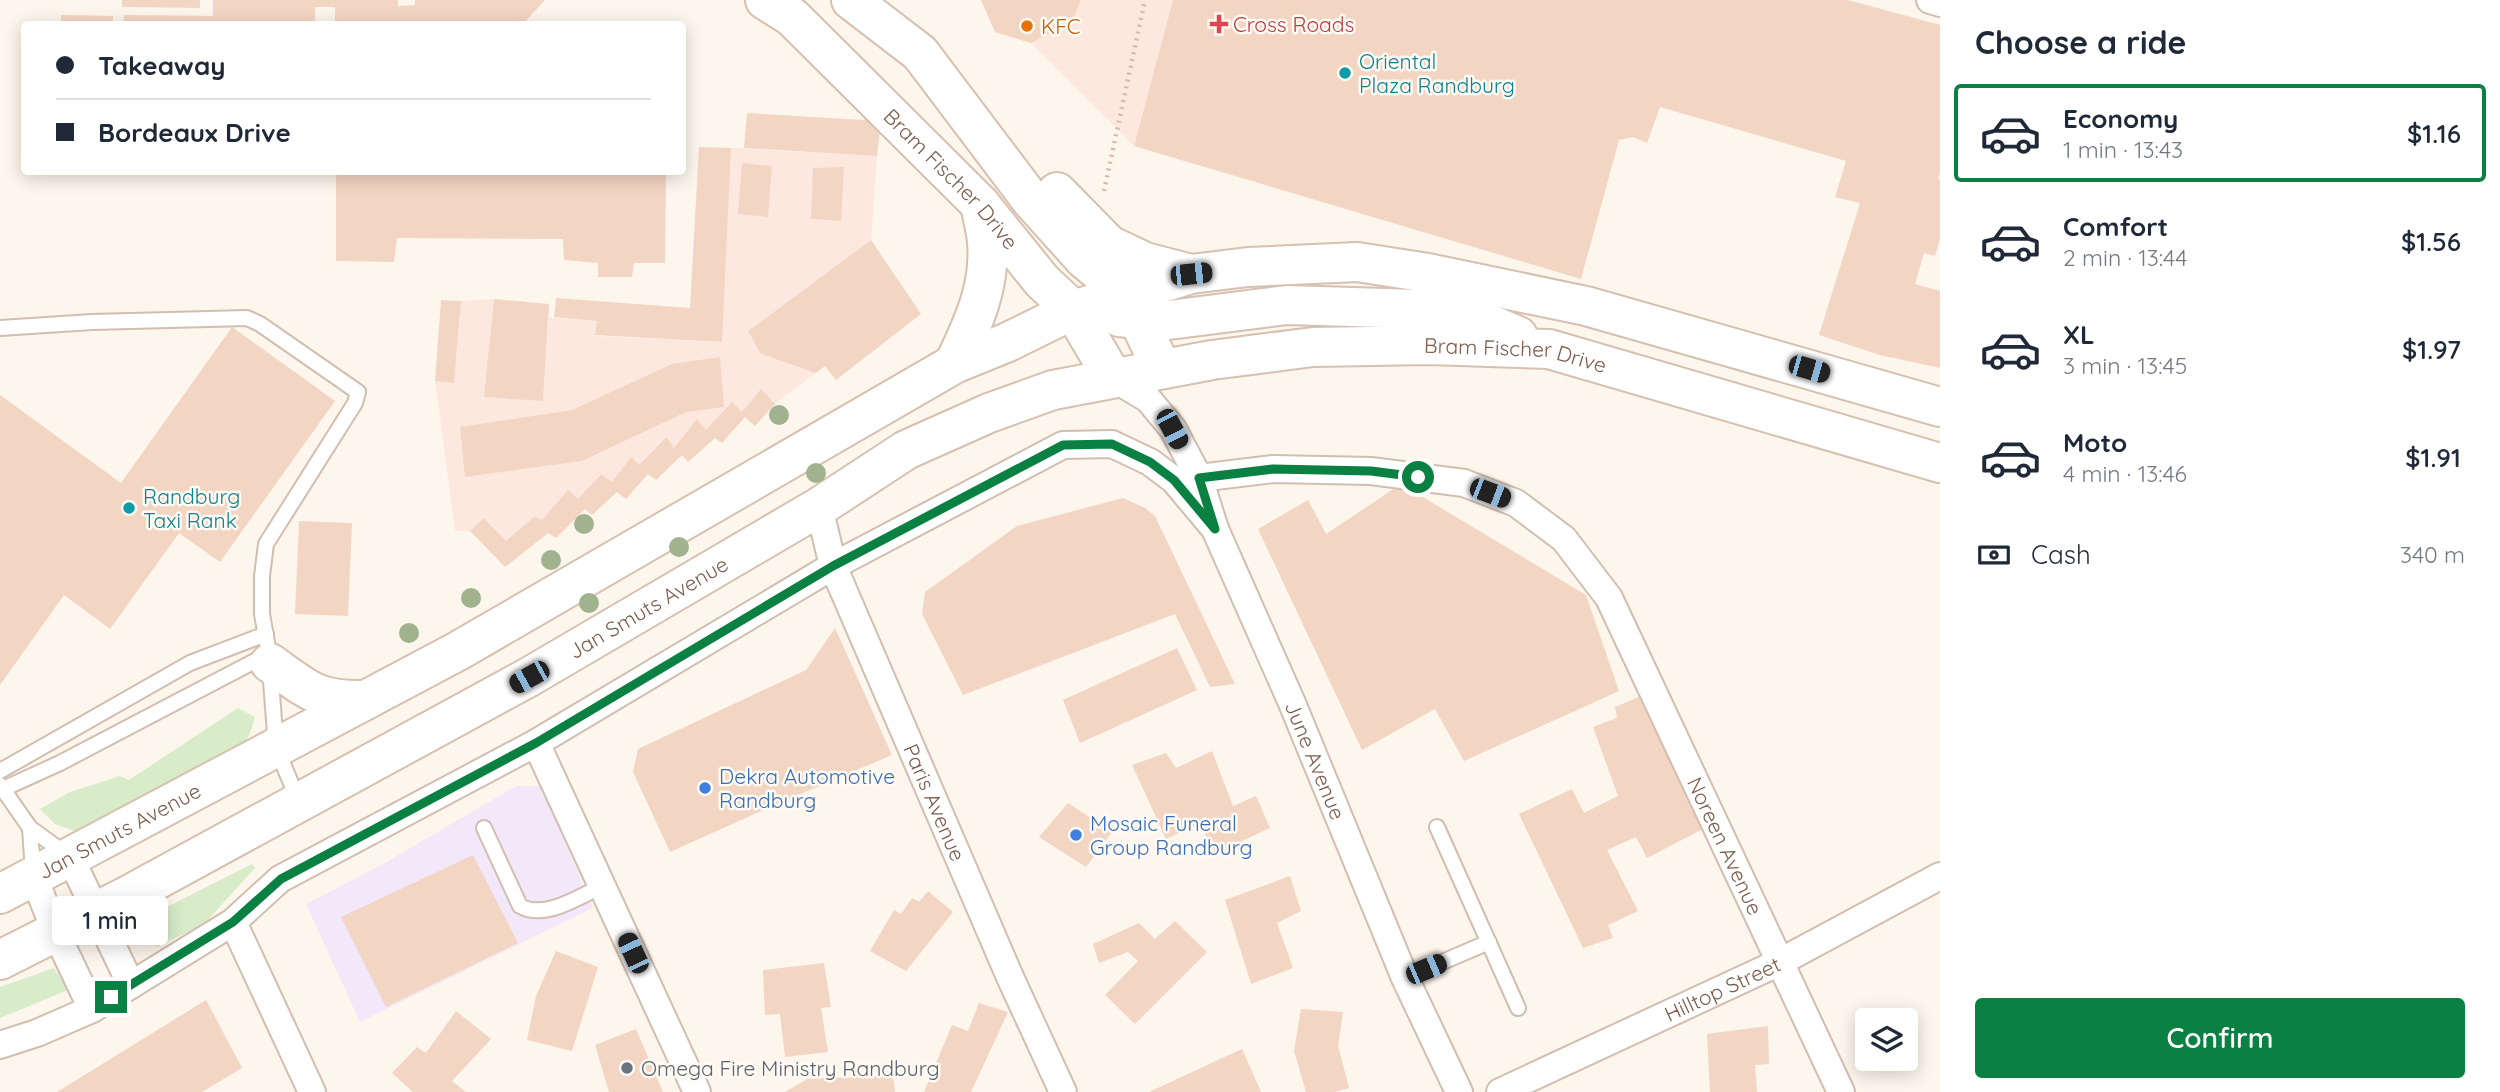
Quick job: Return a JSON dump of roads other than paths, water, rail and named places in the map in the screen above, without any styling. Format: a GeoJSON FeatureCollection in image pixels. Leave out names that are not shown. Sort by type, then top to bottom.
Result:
{"type":"FeatureCollection","features":[{"type":"Feature","properties":{"kind":"main road","name":"Bram Fischer Drive"},"geometry":{"type":"LineString","coordinates":[[765,0],[792,17],[980,204],[1042,281],[1073,310],[1113,377]]}},
{"type":"Feature","properties":{"kind":"main road"},"geometry":{"type":"LineString","coordinates":[[851,0],[920,53],[1109,245],[1144,262],[1191,274],[1248,267],[1357,262],[1428,273],[1597,309],[1940,407]]}},
{"type":"Feature","properties":{"kind":"main road"},"geometry":{"type":"LineString","coordinates":[[920,53],[1031,200],[1084,259],[1133,307],[1161,321],[1287,305],[1419,309],[1490,324],[1549,349]]}},
{"type":"Feature","properties":{"kind":"main road"},"geometry":{"type":"LineString","coordinates":[[954,365],[975,320],[984,292],[987,244],[980,204]]}},
{"type":"Feature","properties":{"kind":"main road"},"geometry":{"type":"LineString","coordinates":[[1133,307],[1191,274]]}},
{"type":"Feature","properties":{"kind":"main road"},"geometry":{"type":"LineString","coordinates":[[1133,307],[1162,369]]}},
{"type":"Feature","properties":{"kind":"main road","name":"Jan Smuts Avenue"},"geometry":{"type":"LineString","coordinates":[[0,894],[470,644],[954,365],[1073,310],[1133,307]]}},
{"type":"Feature","properties":{"kind":"main road","name":"Bram Fischer Drive"},"geometry":{"type":"LineString","coordinates":[[1162,369],[1313,347],[1429,345],[1549,349],[1940,463]]}},
{"type":"Feature","properties":{"kind":"main road","name":"Jan Smuts Avenue"},"geometry":{"type":"LineString","coordinates":[[0,960],[97,912],[529,677],[819,508],[906,450],[989,412],[1053,390],[1162,369]]}},
{"type":"Feature","properties":{"kind":"main road"},"geometry":{"type":"LineString","coordinates":[[268,650],[312,693],[338,701],[365,700]]}},
{"type":"Feature","properties":{"kind":"street"},"geometry":{"type":"LineString","coordinates":[[1930,0],[1940,3]]}},
{"type":"Feature","properties":{"kind":"street","name":"June Avenue"},"geometry":{"type":"LineString","coordinates":[[1162,369],[1172,429]]}},
{"type":"Feature","properties":{"kind":"street","name":"June Avenue"},"geometry":{"type":"LineString","coordinates":[[1113,377],[1148,400],[1172,429],[1199,478],[1215,529],[1292,703],[1405,978],[1459,1092]]}},
{"type":"Feature","properties":{"kind":"street"},"geometry":{"type":"LineString","coordinates":[[0,1045],[37,1033],[92,1009],[233,922],[281,879],[536,743],[833,566],[1063,445],[1112,444],[1150,462],[1174,480],[1215,529]]}},
{"type":"Feature","properties":{"kind":"street","name":"Noreen Avenue"},"geometry":{"type":"LineString","coordinates":[[1199,478],[1273,469],[1371,471],[1464,483],[1517,503],[1564,539],[1609,598],[1841,1092]]}},
{"type":"Feature","properties":{"kind":"street","name":"Paris Avenue"},"geometry":{"type":"LineString","coordinates":[[819,508],[833,566],[1010,977],[1063,1092]]}},
{"type":"Feature","properties":{"kind":"street"},"geometry":{"type":"LineString","coordinates":[[536,743],[697,1092]]}},
{"type":"Feature","properties":{"kind":"street"},"geometry":{"type":"LineString","coordinates":[[70,858],[131,985]]}},
{"type":"Feature","properties":{"kind":"street"},"geometry":{"type":"LineString","coordinates":[[33,875],[56,933],[92,1009]]}},
{"type":"Feature","properties":{"kind":"street","name":"Hilltop Street"},"geometry":{"type":"LineString","coordinates":[[1500,1092],[1780,962],[1940,876]]}},
{"type":"Feature","properties":{"kind":"street"},"geometry":{"type":"LineString","coordinates":[[233,922],[312,1092]]}},
{"type":"Feature","properties":{"kind":"lane"},"geometry":{"type":"LineString","coordinates":[[0,328],[92,322],[247,318],[260,324],[358,392],[355,404],[266,544],[262,576],[262,614],[268,650],[276,747],[299,803]]}},
{"type":"Feature","properties":{"kind":"lane"},"geometry":{"type":"LineString","coordinates":[[0,771],[190,663],[268,650]]}},
{"type":"Feature","properties":{"kind":"lane"},"geometry":{"type":"LineString","coordinates":[[70,858],[30,828],[1,787],[117,734],[268,650]]}},
{"type":"Feature","properties":{"kind":"lane"},"geometry":{"type":"LineString","coordinates":[[1437,827],[1518,1008]]}},
{"type":"Feature","properties":{"kind":"lane"},"geometry":{"type":"LineString","coordinates":[[30,828],[33,875]]}},
{"type":"Feature","properties":{"kind":"lane"},"geometry":{"type":"LineString","coordinates":[[484,828],[520,906],[529,911],[559,906],[602,886]]}},
{"type":"Feature","properties":{"kind":"lane"},"geometry":{"type":"LineString","coordinates":[[1405,978],[1489,942]]}},
{"type":"Feature","properties":{"kind":"place","name":"Cross Roads"},"geometry":{"type":"Point","coordinates":[1219,24]}},
{"type":"Feature","properties":{"kind":"place","name":"KFC"},"geometry":{"type":"Point","coordinates":[1027,26]}},
{"type":"Feature","properties":{"kind":"place","name":"Oriental Plaza Randburg"},"geometry":{"type":"Point","coordinates":[1345,73]}},
{"type":"Feature","properties":{"kind":"place","name":"Randburg Taxi Rank"},"geometry":{"type":"Point","coordinates":[129,508]}},
{"type":"Feature","properties":{"kind":"place","name":"Dekra Automotive Randburg"},"geometry":{"type":"Point","coordinates":[705,788]}},
{"type":"Feature","properties":{"kind":"place","name":"Mosaic Funeral Group Randburg"},"geometry":{"type":"Point","coordinates":[1076,835]}},
{"type":"Feature","properties":{"kind":"place","name":"Omega Fire Ministry Randburg"},"geometry":{"type":"Point","coordinates":[627,1068]}}]}
